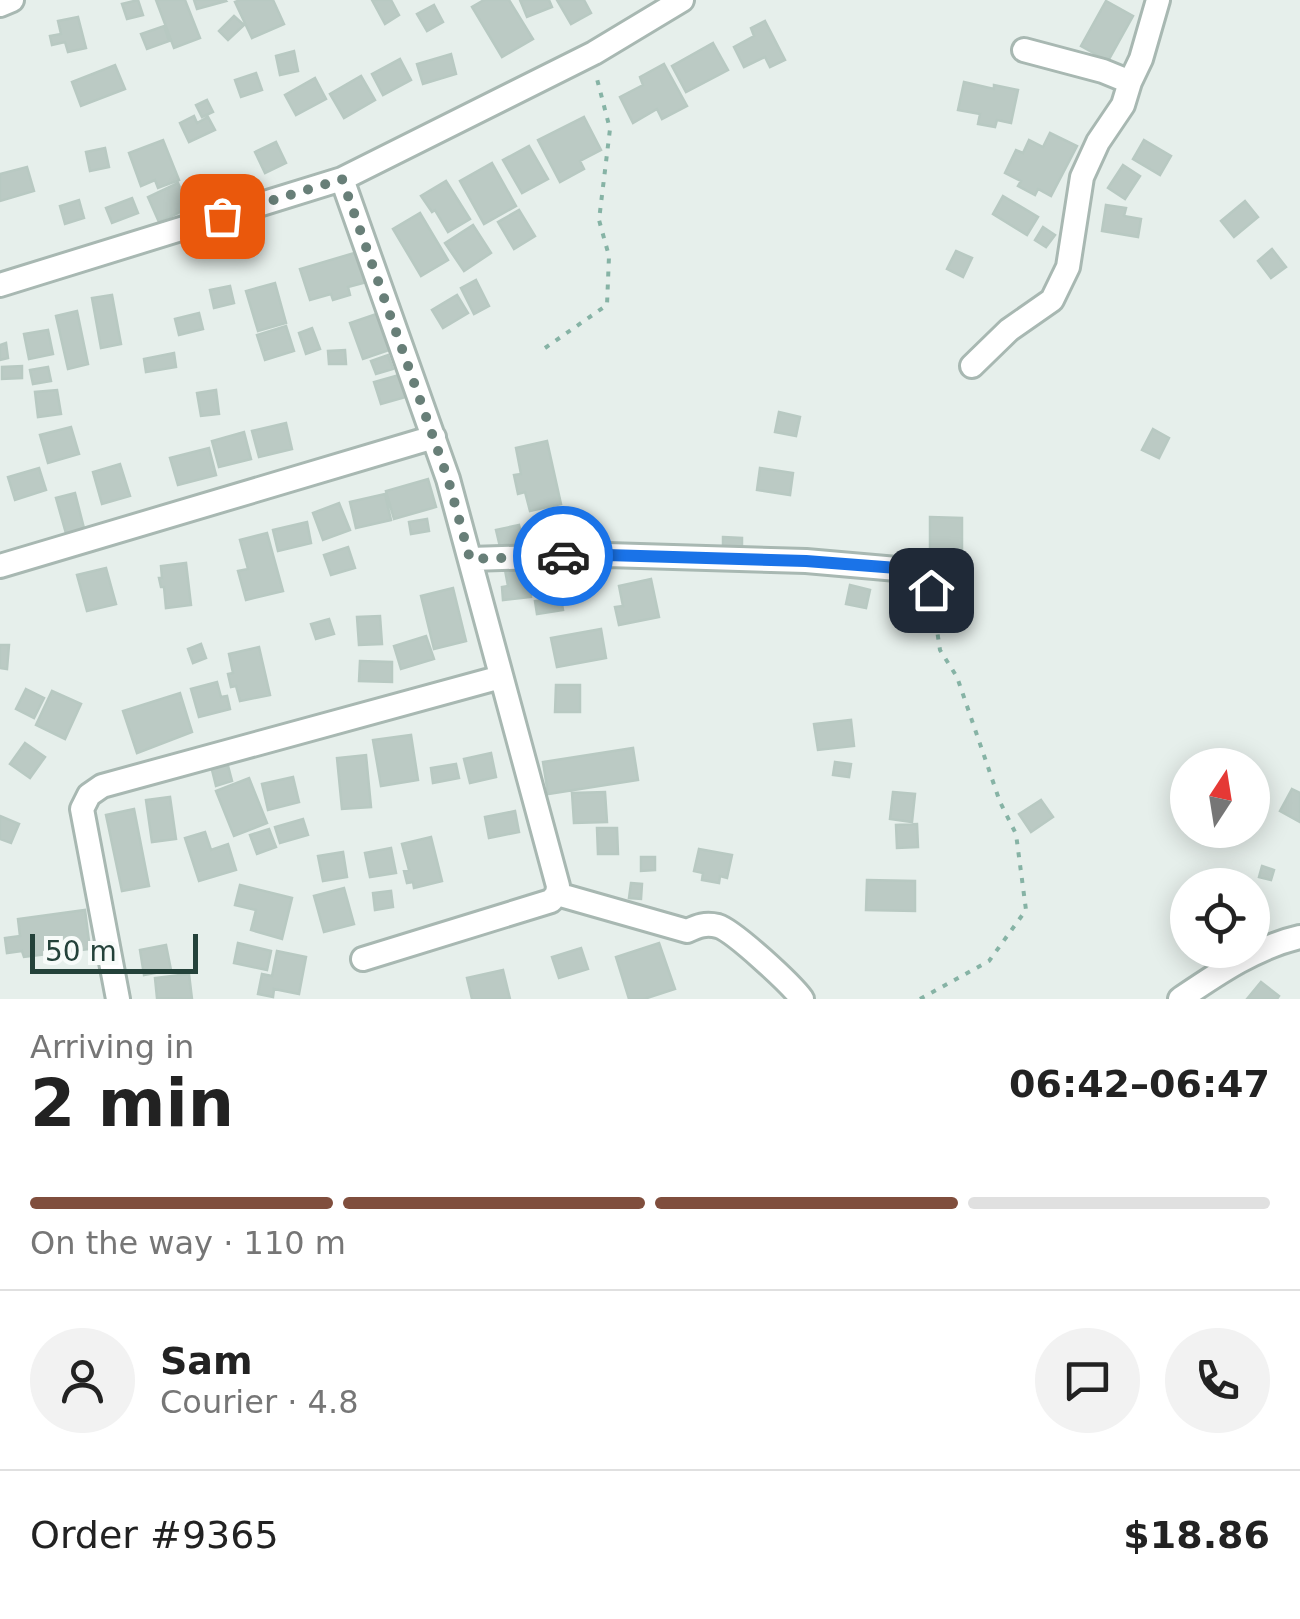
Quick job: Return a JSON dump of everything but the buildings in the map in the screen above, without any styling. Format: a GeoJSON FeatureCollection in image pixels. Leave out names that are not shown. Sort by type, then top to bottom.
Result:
{"type":"FeatureCollection","features":[{"type":"Feature","properties":{"kind":"street"},"geometry":{"type":"LineString","coordinates":[[0,5],[12,0]]}},
{"type":"Feature","properties":{"kind":"street"},"geometry":{"type":"LineString","coordinates":[[0,285],[342,179],[594,53],[682,0]]}},
{"type":"Feature","properties":{"kind":"street"},"geometry":{"type":"LineString","coordinates":[[972,366],[1009,330],[1052,300],[1068,267],[1082,177],[1098,142],[1123,105],[1158,0]]}},
{"type":"Feature","properties":{"kind":"street"},"geometry":{"type":"LineString","coordinates":[[1024,50],[1130,82]]}},
{"type":"Feature","properties":{"kind":"street"},"geometry":{"type":"LineString","coordinates":[[342,179],[434,438],[558,886],[551,902],[363,959]]}},
{"type":"Feature","properties":{"kind":"street"},"geometry":{"type":"LineString","coordinates":[[0,566],[434,438]]}},
{"type":"Feature","properties":{"kind":"street"},"geometry":{"type":"LineString","coordinates":[[470,559],[607,555],[806,561],[897,568],[931,590]]}},
{"type":"Feature","properties":{"kind":"street"},"geometry":{"type":"LineString","coordinates":[[118,999],[82,810],[89,795],[102,786],[501,678]]}},
{"type":"Feature","properties":{"kind":"street"},"geometry":{"type":"LineString","coordinates":[[557,894],[687,931],[703,924],[722,927],[791,984],[802,999]]}},
{"type":"Feature","properties":{"kind":"street"},"geometry":{"type":"LineString","coordinates":[[1180,999],[1276,942],[1300,936]]}},
{"type":"Feature","properties":{"kind":"path"},"geometry":{"type":"LineString","coordinates":[[545,348],[607,305],[609,256],[599,220],[610,129],[601,102],[594,53]]}},
{"type":"Feature","properties":{"kind":"path"},"geometry":{"type":"LineString","coordinates":[[920,999],[989,960],[1026,910],[1016,834],[1000,802],[957,676],[940,650],[931,590]]}},
{"type":"Feature","properties":{"kind":"way so far"},"geometry":{"type":"LineString","coordinates":[[222,216],[342,179],[448,479],[470,559],[563,556]]}},
{"type":"Feature","properties":{"kind":"route"},"geometry":{"type":"LineString","coordinates":[[563,556],[806,561],[897,568],[931,590]]}}]}
